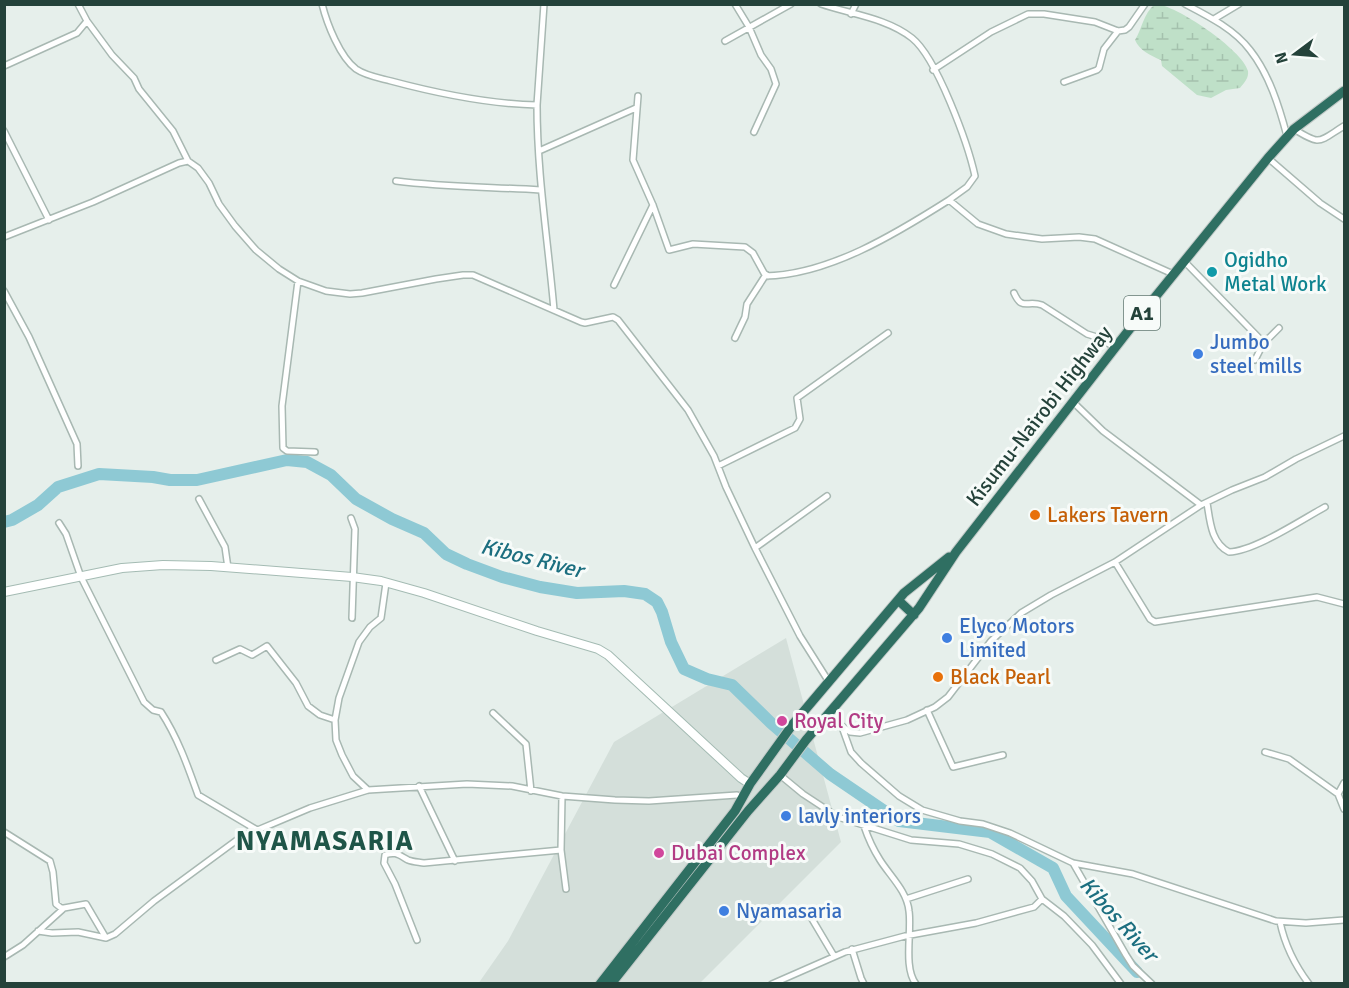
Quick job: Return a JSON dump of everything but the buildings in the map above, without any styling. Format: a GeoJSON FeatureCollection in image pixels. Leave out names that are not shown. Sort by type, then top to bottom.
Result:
{"type":"FeatureCollection","features":[{"type":"Feature","properties":{"kind":"highway","name":"Kisumu-Nairobi Highway"},"geometry":{"type":"LineString","coordinates":[[956,552],[1173,274],[1268,158],[1294,129],[1344,91]]}},
{"type":"Feature","properties":{"kind":"highway","name":"A1"},"geometry":{"type":"LineString","coordinates":[[600,984],[729,819],[750,784],[793,724],[904,593],[956,552]]}},
{"type":"Feature","properties":{"kind":"highway","name":"A1"},"geometry":{"type":"LineString","coordinates":[[611,984],[806,740],[914,615],[956,552]]}},
{"type":"Feature","properties":{"kind":"highway"},"geometry":{"type":"LineString","coordinates":[[898,600],[914,615]]}},
{"type":"Feature","properties":{"kind":"main road"},"geometry":{"type":"LineString","coordinates":[[4,592],[141,566],[163,565],[352,577],[386,582],[598,649],[608,655],[750,784]]}},
{"type":"Feature","properties":{"kind":"street"},"geometry":{"type":"LineString","coordinates":[[78,4],[87,21],[112,55],[134,78],[139,89],[172,131],[188,161],[198,168],[209,183],[219,204],[256,250],[298,281],[326,291],[350,294],[468,275],[585,323],[613,317],[618,320],[688,410],[718,466],[754,548],[800,636],[829,682]]}},
{"type":"Feature","properties":{"kind":"street"},"geometry":{"type":"LineString","coordinates":[[322,4],[345,57],[355,68],[366,74],[413,87],[488,100],[537,105]]}},
{"type":"Feature","properties":{"kind":"street"},"geometry":{"type":"LineString","coordinates":[[543,4],[537,105],[540,190],[547,230],[554,310]]}},
{"type":"Feature","properties":{"kind":"street"},"geometry":{"type":"LineString","coordinates":[[735,4],[749,27],[761,55],[771,69],[776,84],[754,132]]}},
{"type":"Feature","properties":{"kind":"street"},"geometry":{"type":"LineString","coordinates":[[725,41],[791,4]]}},
{"type":"Feature","properties":{"kind":"street"},"geometry":{"type":"LineString","coordinates":[[735,338],[745,317],[747,304],[765,276],[820,266],[856,253],[906,227],[949,200],[971,184],[975,176],[955,112],[933,70],[913,39],[876,20],[821,4]]}},
{"type":"Feature","properties":{"kind":"street"},"geometry":{"type":"LineString","coordinates":[[851,14],[856,4]]}},
{"type":"Feature","properties":{"kind":"street"},"geometry":{"type":"LineString","coordinates":[[933,70],[991,32],[1028,14],[1044,14],[1095,22],[1118,31],[1129,27],[1145,4]]}},
{"type":"Feature","properties":{"kind":"street"},"geometry":{"type":"LineString","coordinates":[[1185,4],[1214,19],[1250,49],[1268,80],[1287,136]]}},
{"type":"Feature","properties":{"kind":"street"},"geometry":{"type":"LineString","coordinates":[[1214,19],[1239,4]]}},
{"type":"Feature","properties":{"kind":"street"},"geometry":{"type":"LineString","coordinates":[[4,66],[77,33],[87,21]]}},
{"type":"Feature","properties":{"kind":"street"},"geometry":{"type":"LineString","coordinates":[[1064,82],[1100,68],[1104,49],[1118,31]]}},
{"type":"Feature","properties":{"kind":"street"},"geometry":{"type":"LineString","coordinates":[[638,96],[633,160],[653,205],[669,250],[693,244],[745,247],[753,253],[768,276]]}},
{"type":"Feature","properties":{"kind":"street"},"geometry":{"type":"LineString","coordinates":[[539,151],[636,108]]}},
{"type":"Feature","properties":{"kind":"street"},"geometry":{"type":"LineString","coordinates":[[1294,129],[1312,140],[1320,140],[1344,126]]}},
{"type":"Feature","properties":{"kind":"street"},"geometry":{"type":"LineString","coordinates":[[4,131],[49,220]]}},
{"type":"Feature","properties":{"kind":"street"},"geometry":{"type":"LineString","coordinates":[[1268,158],[1320,203],[1344,219]]}},
{"type":"Feature","properties":{"kind":"street"},"geometry":{"type":"LineString","coordinates":[[4,237],[188,161]]}},
{"type":"Feature","properties":{"kind":"street"},"geometry":{"type":"LineString","coordinates":[[396,181],[441,187],[540,190]]}},
{"type":"Feature","properties":{"kind":"street"},"geometry":{"type":"LineString","coordinates":[[949,200],[978,224],[1006,234],[1042,239],[1079,237],[1095,239],[1173,274]]}},
{"type":"Feature","properties":{"kind":"street"},"geometry":{"type":"LineString","coordinates":[[614,285],[653,205]]}},
{"type":"Feature","properties":{"kind":"street"},"geometry":{"type":"LineString","coordinates":[[1184,261],[1262,341],[1255,360]]}},
{"type":"Feature","properties":{"kind":"street"},"geometry":{"type":"LineString","coordinates":[[298,281],[282,406],[284,448],[287,451],[315,452]]}},
{"type":"Feature","properties":{"kind":"street"},"geometry":{"type":"LineString","coordinates":[[4,291],[29,337],[77,444],[78,466]]}},
{"type":"Feature","properties":{"kind":"street"},"geometry":{"type":"LineString","coordinates":[[1014,293],[1018,302],[1042,305],[1087,334],[1100,338],[1115,348]]}},
{"type":"Feature","properties":{"kind":"street"},"geometry":{"type":"LineString","coordinates":[[1262,341],[1269,338],[1279,328]]}},
{"type":"Feature","properties":{"kind":"street"},"geometry":{"type":"LineString","coordinates":[[718,466],[795,428],[800,419],[797,398],[888,333]]}},
{"type":"Feature","properties":{"kind":"street"},"geometry":{"type":"LineString","coordinates":[[1073,402],[1103,431],[1204,504],[1216,540],[1229,552],[1239,551],[1272,536],[1324,507]]}},
{"type":"Feature","properties":{"kind":"street"},"geometry":{"type":"LineString","coordinates":[[827,715],[850,732],[860,733],[907,720],[927,710],[948,697],[992,641],[1022,613],[1051,595],[1115,562],[1204,504],[1274,473],[1296,459],[1344,436]]}},
{"type":"Feature","properties":{"kind":"street"},"geometry":{"type":"LineString","coordinates":[[754,548],[827,496]]}},
{"type":"Feature","properties":{"kind":"street"},"geometry":{"type":"LineString","coordinates":[[200,498],[225,547],[228,568]]}},
{"type":"Feature","properties":{"kind":"street"},"geometry":{"type":"LineString","coordinates":[[351,518],[355,529],[352,618]]}},
{"type":"Feature","properties":{"kind":"street"},"geometry":{"type":"LineString","coordinates":[[59,523],[66,534],[81,577],[144,702],[153,710],[161,712],[166,720],[187,762],[198,795],[257,830]]}},
{"type":"Feature","properties":{"kind":"street"},"geometry":{"type":"LineString","coordinates":[[1115,562],[1150,619],[1155,622],[1317,597],[1344,603]]}},
{"type":"Feature","properties":{"kind":"street"},"geometry":{"type":"LineString","coordinates":[[368,790],[353,776],[342,755],[336,740],[335,720],[339,698],[359,642],[370,627],[381,618],[386,582]]}},
{"type":"Feature","properties":{"kind":"street"},"geometry":{"type":"LineString","coordinates":[[216,660],[240,649],[250,655],[268,646],[296,683],[308,706],[320,715],[335,720]]}},
{"type":"Feature","properties":{"kind":"street"},"geometry":{"type":"LineString","coordinates":[[927,710],[953,767],[1003,754]]}},
{"type":"Feature","properties":{"kind":"street"},"geometry":{"type":"LineString","coordinates":[[493,713],[526,744],[531,791]]}},
{"type":"Feature","properties":{"kind":"street"},"geometry":{"type":"LineString","coordinates":[[842,727],[851,752],[861,763],[899,796],[922,810],[960,821],[983,824],[1010,833],[1073,863],[1133,874],[1280,921],[1306,923],[1344,920]]}},
{"type":"Feature","properties":{"kind":"street"},"geometry":{"type":"LineString","coordinates":[[1265,752],[1289,759],[1338,794],[1344,809]]}},
{"type":"Feature","properties":{"kind":"street"},"geometry":{"type":"LineString","coordinates":[[780,775],[828,811],[864,826],[911,840],[959,844],[1006,860],[1020,868],[1032,881],[1042,899],[1064,916],[1092,945],[1121,984]]}},
{"type":"Feature","properties":{"kind":"street"},"geometry":{"type":"LineString","coordinates":[[1338,794],[1344,783]]}},
{"type":"Feature","properties":{"kind":"street"},"geometry":{"type":"LineString","coordinates":[[38,932],[78,932],[106,938],[115,934],[154,901],[241,837],[310,808],[368,790],[466,784],[512,786],[562,796],[649,801],[737,795]]}},
{"type":"Feature","properties":{"kind":"street"},"geometry":{"type":"LineString","coordinates":[[418,786],[455,861]]}},
{"type":"Feature","properties":{"kind":"street"},"geometry":{"type":"LineString","coordinates":[[562,796],[561,850],[566,889]]}},
{"type":"Feature","properties":{"kind":"street"},"geometry":{"type":"LineString","coordinates":[[864,826],[876,854],[906,899],[910,913],[910,972],[916,984]]}},
{"type":"Feature","properties":{"kind":"street"},"geometry":{"type":"LineString","coordinates":[[4,832],[50,861],[55,901],[58,907],[86,904],[106,938]]}},
{"type":"Feature","properties":{"kind":"street"},"geometry":{"type":"LineString","coordinates":[[417,940],[395,884],[384,863],[385,855],[392,852],[398,853],[411,861],[424,863],[561,850]]}},
{"type":"Feature","properties":{"kind":"street"},"geometry":{"type":"LineString","coordinates":[[1073,863],[1133,966],[1152,984]]}},
{"type":"Feature","properties":{"kind":"street"},"geometry":{"type":"LineString","coordinates":[[906,899],[968,879]]}},
{"type":"Feature","properties":{"kind":"street"},"geometry":{"type":"LineString","coordinates":[[772,984],[852,949],[909,935],[976,923],[1034,907],[1042,899]]}},
{"type":"Feature","properties":{"kind":"street"},"geometry":{"type":"LineString","coordinates":[[4,957],[24,945],[64,908]]}},
{"type":"Feature","properties":{"kind":"street"},"geometry":{"type":"LineString","coordinates":[[812,919],[834,956]]}},
{"type":"Feature","properties":{"kind":"street"},"geometry":{"type":"LineString","coordinates":[[1280,921],[1287,948],[1309,984]]}},
{"type":"Feature","properties":{"kind":"street"},"geometry":{"type":"LineString","coordinates":[[852,949],[861,982]]}},
{"type":"Feature","properties":{"kind":"shaded area"},"geometry":{"type":"Polygon","coordinates":[[[786,638],[841,842],[700,983],[478,984],[508,941],[614,742],[786,638]]]}},
{"type":"Feature","properties":{"kind":"green space"},"geometry":{"type":"Polygon","coordinates":[[[1155,4],[1165,6],[1192,20],[1234,52],[1248,71],[1247,78],[1240,88],[1226,90],[1211,98],[1197,95],[1162,66],[1161,60],[1142,50],[1135,40],[1145,17],[1155,4]]]}},
{"type":"Feature","properties":{"kind":"waterway","name":"Kibos River"},"geometry":{"type":"LineString","coordinates":[[4,522],[38,505],[58,487],[99,474],[197,480],[287,460],[307,462],[331,475],[356,499],[424,533],[446,554],[467,564],[502,577],[540,587],[577,593],[624,591],[645,594],[657,602],[671,642],[684,669],[707,679],[732,685],[771,723],[830,774],[899,821],[990,832],[1053,868],[1066,896],[1137,972]]}},
{"type":"Feature","properties":{"kind":"place","name":"Ogidho Metal Work"},"geometry":{"type":"Point","coordinates":[1212,272]}},
{"type":"Feature","properties":{"kind":"place","name":"Jumbo steel mills"},"geometry":{"type":"Point","coordinates":[1198,354]}},
{"type":"Feature","properties":{"kind":"place","name":"Lakers Tavern"},"geometry":{"type":"Point","coordinates":[1035,515]}},
{"type":"Feature","properties":{"kind":"place","name":"Elyco Motors Limited"},"geometry":{"type":"Point","coordinates":[947,638]}},
{"type":"Feature","properties":{"kind":"place","name":"Black Pearl"},"geometry":{"type":"Point","coordinates":[938,677]}},
{"type":"Feature","properties":{"kind":"place","name":"Royal City"},"geometry":{"type":"Point","coordinates":[782,721]}},
{"type":"Feature","properties":{"kind":"place","name":"lavly interiors"},"geometry":{"type":"Point","coordinates":[786,816]}},
{"type":"Feature","properties":{"kind":"place","name":"Dubai Complex"},"geometry":{"type":"Point","coordinates":[659,853]}},
{"type":"Feature","properties":{"kind":"place","name":"Nyamasaria"},"geometry":{"type":"Point","coordinates":[724,911]}},
{"type":"Feature","properties":{"kind":"district","name":"NYAMASARIA"},"geometry":{"type":"Point","coordinates":[325,841]}}]}
